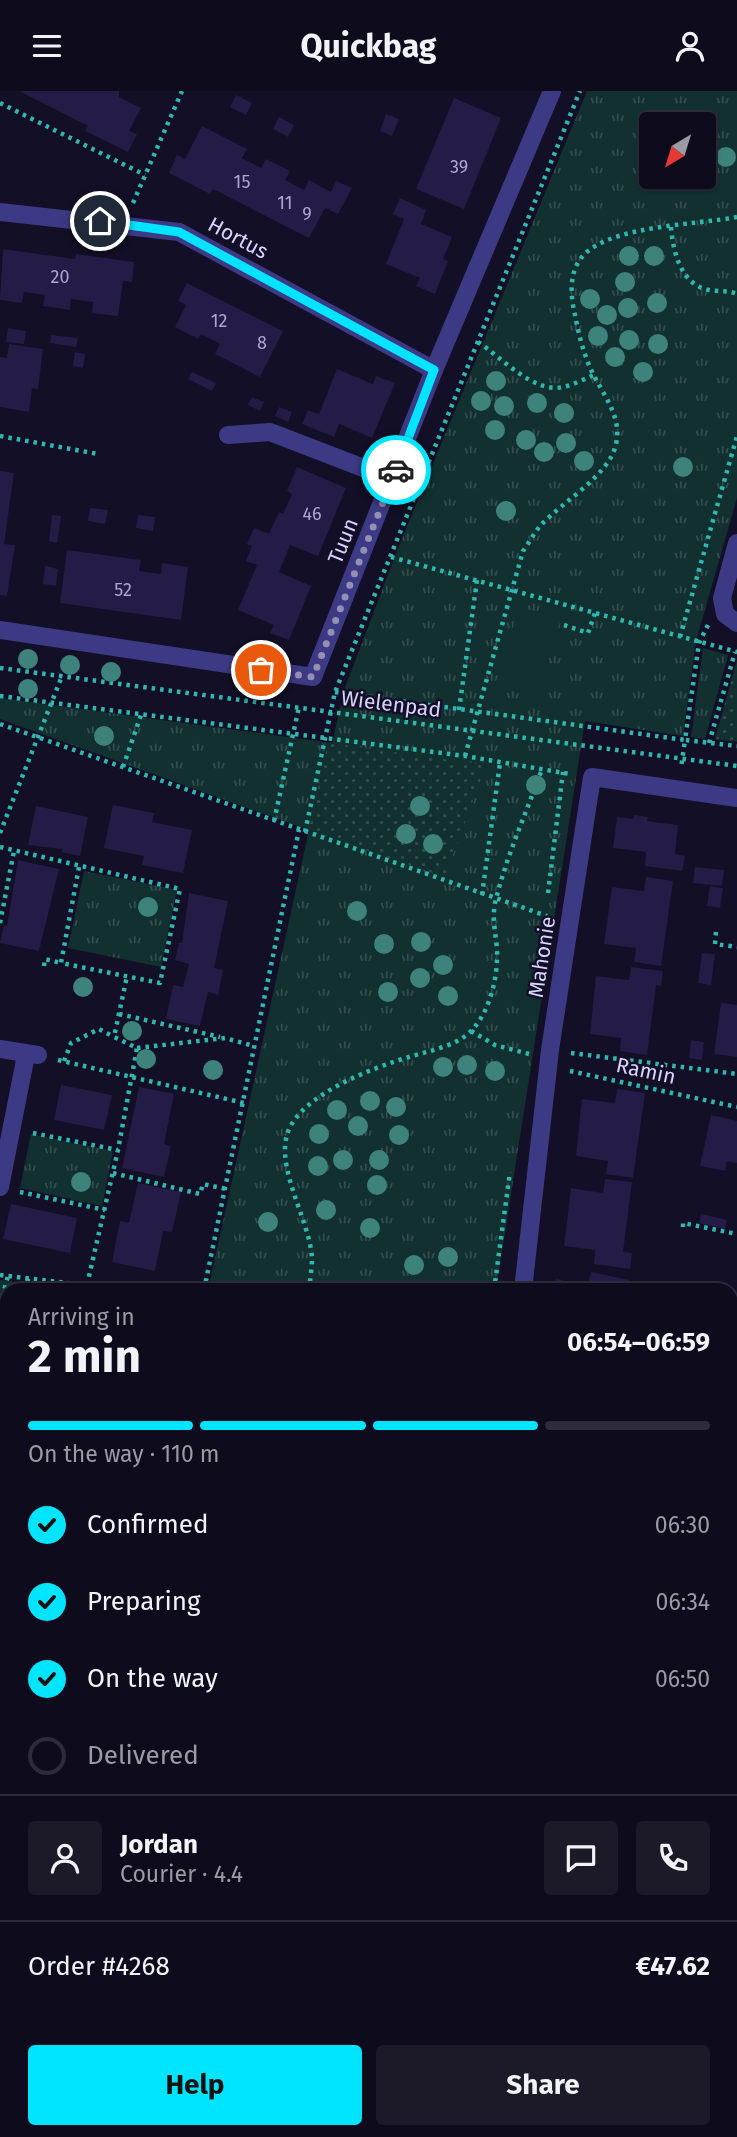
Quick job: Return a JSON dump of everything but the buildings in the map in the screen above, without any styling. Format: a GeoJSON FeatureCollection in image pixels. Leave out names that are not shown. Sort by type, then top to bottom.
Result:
{"type":"FeatureCollection","features":[{"type":"Feature","properties":{"kind":"street","name":"Tuun"},"geometry":{"type":"LineString","coordinates":[[0,630],[313,677],[434,370],[552,91]]}},
{"type":"Feature","properties":{"kind":"street","name":"Hortus"},"geometry":{"type":"LineString","coordinates":[[0,212],[179,232],[434,370]]}},
{"type":"Feature","properties":{"kind":"street"},"geometry":{"type":"LineString","coordinates":[[228,435],[270,432],[392,479]]}},
{"type":"Feature","properties":{"kind":"street"},"geometry":{"type":"LineString","coordinates":[[731,618],[722,598],[737,543]]}},
{"type":"Feature","properties":{"kind":"street"},"geometry":{"type":"LineString","coordinates":[[592,777],[737,799]]}},
{"type":"Feature","properties":{"kind":"street","name":"Mahonie"},"geometry":{"type":"LineString","coordinates":[[524,1283],[549,1058],[592,777]]}},
{"type":"Feature","properties":{"kind":"street"},"geometry":{"type":"LineString","coordinates":[[0,1049],[32,1055],[12,1129],[7,1188]]}},
{"type":"Feature","properties":{"kind":"path"},"geometry":{"type":"LineString","coordinates":[[125,224],[182,91]]}},
{"type":"Feature","properties":{"kind":"path"},"geometry":{"type":"LineString","coordinates":[[206,1283],[254,1046],[335,692],[580,91]]}},
{"type":"Feature","properties":{"kind":"path"},"geometry":{"type":"LineString","coordinates":[[0,103],[145,176]]}},
{"type":"Feature","properties":{"kind":"path"},"geometry":{"type":"LineString","coordinates":[[465,756],[475,730],[510,589],[523,551],[540,526],[607,465],[616,445],[616,423],[611,403],[594,375],[581,345],[570,292],[575,271],[587,251],[619,236],[737,217]]}},
{"type":"Feature","properties":{"kind":"path"},"geometry":{"type":"LineString","coordinates":[[671,227],[673,247],[687,278],[697,287],[737,294]]}},
{"type":"Feature","properties":{"kind":"path"},"geometry":{"type":"LineString","coordinates":[[478,342],[531,380],[547,388],[562,388],[594,375]]}},
{"type":"Feature","properties":{"kind":"path"},"geometry":{"type":"LineString","coordinates":[[0,436],[98,454]]}},
{"type":"Feature","properties":{"kind":"path"},"geometry":{"type":"LineString","coordinates":[[680,637],[737,436]]}},
{"type":"Feature","properties":{"kind":"path"},"geometry":{"type":"LineString","coordinates":[[391,557],[736,652],[709,743]]}},
{"type":"Feature","properties":{"kind":"path"},"geometry":{"type":"LineString","coordinates":[[459,710],[477,580]]}},
{"type":"Feature","properties":{"kind":"path"},"geometry":{"type":"LineString","coordinates":[[564,625],[589,633],[595,613]]}},
{"type":"Feature","properties":{"kind":"path"},"geometry":{"type":"LineString","coordinates":[[677,790],[699,643],[704,628],[731,618]]}},
{"type":"Feature","properties":{"kind":"path","name":"Wielenpad"},"geometry":{"type":"LineString","coordinates":[[0,668],[737,766]]}},
{"type":"Feature","properties":{"kind":"path"},"geometry":{"type":"LineString","coordinates":[[0,833],[62,676]]}},
{"type":"Feature","properties":{"kind":"path"},"geometry":{"type":"LineString","coordinates":[[335,692],[737,746]]}},
{"type":"Feature","properties":{"kind":"path"},"geometry":{"type":"LineString","coordinates":[[0,696],[142,712],[465,756],[592,777]]}},
{"type":"Feature","properties":{"kind":"path"},"geometry":{"type":"LineString","coordinates":[[274,821],[299,707]]}},
{"type":"Feature","properties":{"kind":"path"},"geometry":{"type":"LineString","coordinates":[[123,767],[142,712]]}},
{"type":"Feature","properties":{"kind":"path"},"geometry":{"type":"LineString","coordinates":[[0,724],[495,900],[571,924]]}},
{"type":"Feature","properties":{"kind":"path"},"geometry":{"type":"LineString","coordinates":[[482,895],[500,763]]}},
{"type":"Feature","properties":{"kind":"path"},"geometry":{"type":"LineString","coordinates":[[310,1283],[312,1258],[289,1177],[285,1139],[302,1111],[326,1090],[443,1046],[471,1031],[488,1004],[496,977],[497,949],[493,925],[495,900],[542,769]]}},
{"type":"Feature","properties":{"kind":"path"},"geometry":{"type":"LineString","coordinates":[[0,847],[180,889],[160,983],[45,959],[44,966]]}},
{"type":"Feature","properties":{"kind":"path"},"geometry":{"type":"LineString","coordinates":[[0,923],[14,851]]}},
{"type":"Feature","properties":{"kind":"path"},"geometry":{"type":"LineString","coordinates":[[61,963],[79,867]]}},
{"type":"Feature","properties":{"kind":"path"},"geometry":{"type":"LineString","coordinates":[[716,932],[715,944],[737,947]]}},
{"type":"Feature","properties":{"kind":"path"},"geometry":{"type":"LineString","coordinates":[[114,1037],[127,976]]}},
{"type":"Feature","properties":{"kind":"path"},"geometry":{"type":"LineString","coordinates":[[119,1014],[254,1046]]}},
{"type":"Feature","properties":{"kind":"path"},"geometry":{"type":"LineString","coordinates":[[225,1038],[137,1048],[99,1030],[71,1043],[60,1061],[244,1103]]}},
{"type":"Feature","properties":{"kind":"path"},"geometry":{"type":"LineString","coordinates":[[471,1031],[495,1045],[549,1058]]}},
{"type":"Feature","properties":{"kind":"path"},"geometry":{"type":"LineString","coordinates":[[87,1283],[118,1150],[137,1048]]}},
{"type":"Feature","properties":{"kind":"path","name":"Ramin"},"geometry":{"type":"LineString","coordinates":[[549,1058],[737,1074]]}},
{"type":"Feature","properties":{"kind":"path","name":"Ramin"},"geometry":{"type":"LineString","coordinates":[[549,1058],[737,1107]]}},
{"type":"Feature","properties":{"kind":"path"},"geometry":{"type":"LineString","coordinates":[[12,1129],[118,1150]]}},
{"type":"Feature","properties":{"kind":"path"},"geometry":{"type":"LineString","coordinates":[[113,1173],[200,1194],[203,1184],[226,1189]]}},
{"type":"Feature","properties":{"kind":"path"},"geometry":{"type":"LineString","coordinates":[[7,1188],[105,1210]]}},
{"type":"Feature","properties":{"kind":"path"},"geometry":{"type":"LineString","coordinates":[[682,1227],[683,1223],[737,1234]]}},
{"type":"Feature","properties":{"kind":"path"},"geometry":{"type":"LineString","coordinates":[[0,1275],[67,1283]]}},
{"type":"Feature","properties":{"kind":"path"},"geometry":{"type":"LineString","coordinates":[[6,1283],[8,1276]]}},
{"type":"Feature","properties":{"kind":"path"},"geometry":{"type":"LineString","coordinates":[[28,1279],[28,1283]]}},
{"type":"Feature","properties":{"kind":"green space"},"geometry":{"type":"Polygon","coordinates":[[[587,91],[737,91],[737,498],[696,641],[683,736],[585,721],[497,1283],[210,1283],[309,830],[0,719],[0,698],[332,743],[344,690],[397,551],[587,91]]]}},
{"type":"Feature","properties":{"kind":"green space"},"geometry":{"type":"Polygon","coordinates":[[[519,607],[561,619],[540,686],[499,674],[519,607]]]}},
{"type":"Feature","properties":{"kind":"green space"},"geometry":{"type":"Polygon","coordinates":[[[703,648],[728,655],[705,739],[691,737],[703,648]]]}},
{"type":"Feature","properties":{"kind":"green space"},"geometry":{"type":"Polygon","coordinates":[[[737,660],[737,742],[715,739],[737,660]]]}},
{"type":"Feature","properties":{"kind":"green space"},"geometry":{"type":"Polygon","coordinates":[[[328,743],[486,765],[445,877],[309,830],[328,743]]]}},
{"type":"Feature","properties":{"kind":"green space"},"geometry":{"type":"Polygon","coordinates":[[[84,871],[177,890],[161,967],[68,948],[84,871]]]}},
{"type":"Feature","properties":{"kind":"green space"},"geometry":{"type":"Polygon","coordinates":[[[31,1134],[113,1151],[102,1206],[20,1188],[31,1134]]]}},
{"type":"Feature","properties":{"kind":"green space"},"geometry":{"type":"Polygon","coordinates":[[[0,1280],[28,1283],[0,1283],[0,1280]]]}},
{"type":"Feature","properties":{"kind":"way so far"},"geometry":{"type":"LineString","coordinates":[[261,670],[313,677],[396,470]]}},
{"type":"Feature","properties":{"kind":"route"},"geometry":{"type":"LineString","coordinates":[[100,221],[179,232],[434,370],[396,470]]}}]}
